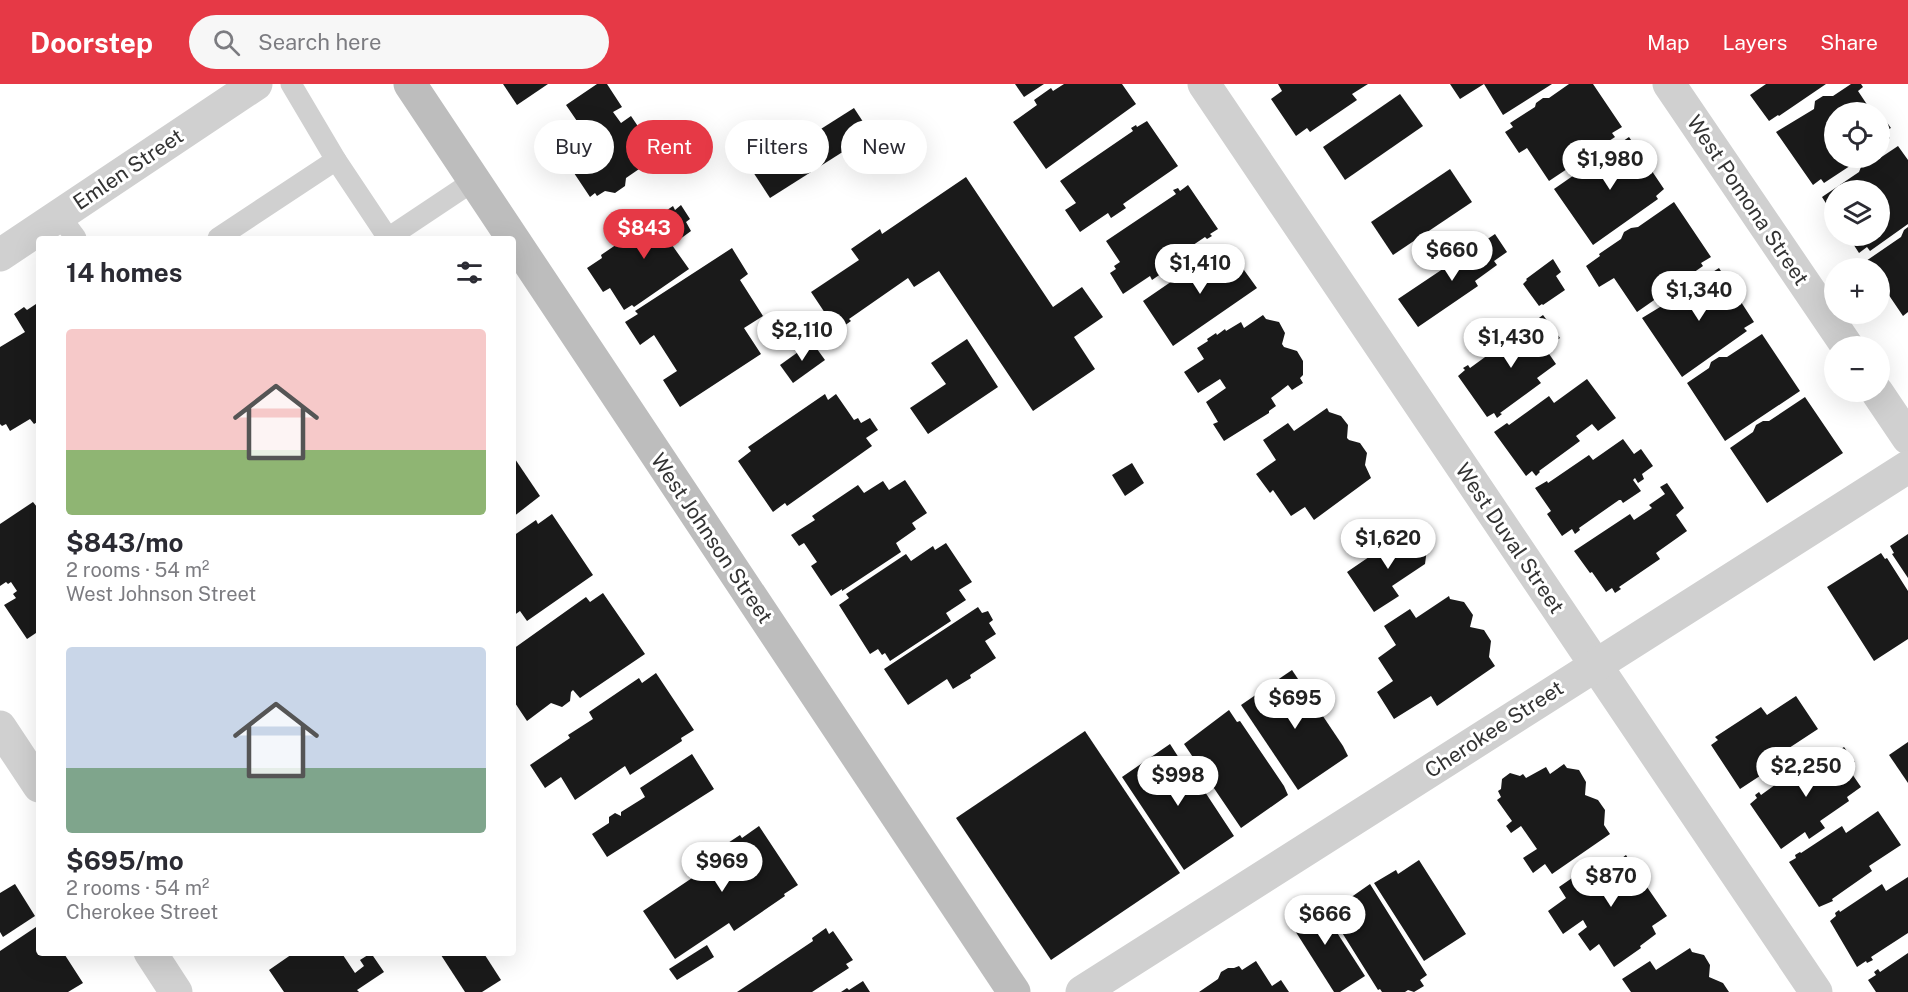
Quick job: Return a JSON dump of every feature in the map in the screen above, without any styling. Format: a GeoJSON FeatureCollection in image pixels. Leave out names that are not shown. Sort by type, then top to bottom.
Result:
{"type":"FeatureCollection","features":[{"type":"Feature","properties":{"kind":"street","name":"Emlen Street"},"geometry":{"type":"LineString","coordinates":[[45,236],[67,227],[256,84]]}},
{"type":"Feature","properties":{"kind":"street","name":"West Johnson Street"},"geometry":{"type":"LineString","coordinates":[[410,84],[512,236]]}},
{"type":"Feature","properties":{"kind":"street","name":"West Duval Street"},"geometry":{"type":"LineString","coordinates":[[1204,84],[1816,992]]}},
{"type":"Feature","properties":{"kind":"street","name":"West Pomona Street"},"geometry":{"type":"LineString","coordinates":[[1670,84],[1840,336]]}},
{"type":"Feature","properties":{"kind":"street","name":"Emlen Street"},"geometry":{"type":"LineString","coordinates":[[0,255],[36,240]]}},
{"type":"Feature","properties":{"kind":"street","name":"West Johnson Street"},"geometry":{"type":"LineString","coordinates":[[516,242],[1014,992]]}},
{"type":"Feature","properties":{"kind":"street"},"geometry":{"type":"LineString","coordinates":[[1884,402],[1908,438]]}},
{"type":"Feature","properties":{"kind":"street","name":"Cherokee Street"},"geometry":{"type":"LineString","coordinates":[[1082,992],[1908,467]]}},
{"type":"Feature","properties":{"kind":"street"},"geometry":{"type":"LineString","coordinates":[[0,728],[36,782]]}},
{"type":"Feature","properties":{"kind":"street"},"geometry":{"type":"LineString","coordinates":[[153,956],[176,992]]}},
{"type":"Feature","properties":{"kind":"lane"},"geometry":{"type":"LineString","coordinates":[[291,84],[336,160],[387,236]]}},
{"type":"Feature","properties":{"kind":"lane"},"geometry":{"type":"LineString","coordinates":[[221,236],[336,160]]}},
{"type":"Feature","properties":{"kind":"lane"},"geometry":{"type":"LineString","coordinates":[[391,236],[475,180]]}},
{"type":"Feature","properties":{"kind":"building"},"geometry":{"type":"Polygon","coordinates":[[[503,84],[548,84],[517,105],[503,84]]]}},
{"type":"Feature","properties":{"kind":"building"},"geometry":{"type":"Polygon","coordinates":[[[597,84],[607,84],[622,107],[613,112],[621,123],[631,116],[634,120],[626,120],[626,174],[632,174],[626,178],[625,186],[615,193],[605,191],[597,196],[595,193],[590,197],[575,174],[614,174],[614,120],[576,120],[566,105],[597,84]]]}},
{"type":"Feature","properties":{"kind":"building"},"geometry":{"type":"Polygon","coordinates":[[[1015,84],[1044,84],[1024,97],[1015,84]]]}},
{"type":"Feature","properties":{"kind":"building"},"geometry":{"type":"Polygon","coordinates":[[[1064,84],[1122,84],[1136,104],[1046,169],[1013,122],[1037,105],[1034,100],[1051,88],[1053,91],[1064,84]]]}},
{"type":"Feature","properties":{"kind":"building"},"geometry":{"type":"Polygon","coordinates":[[[1278,84],[1368,84],[1352,94],[1357,100],[1310,132],[1307,128],[1296,136],[1271,99],[1282,91],[1278,84]]]}},
{"type":"Feature","properties":{"kind":"building"},"geometry":{"type":"Polygon","coordinates":[[[1450,84],[1484,84],[1460,99],[1450,84]]]}},
{"type":"Feature","properties":{"kind":"building"},"geometry":{"type":"Polygon","coordinates":[[[1484,84],[1552,84],[1503,115],[1484,84]]]}},
{"type":"Feature","properties":{"kind":"building"},"geometry":{"type":"Polygon","coordinates":[[[1569,84],[1593,84],[1622,127],[1612,133],[1615,137],[1549,181],[1527,148],[1519,153],[1505,132],[1513,127],[1510,123],[1535,107],[1536,103],[1543,98],[1549,98],[1569,84]]]}},
{"type":"Feature","properties":{"kind":"building"},"geometry":{"type":"Polygon","coordinates":[[[1766,84],[1826,84],[1769,121],[1750,95],[1766,84]]]}},
{"type":"Feature","properties":{"kind":"building"},"geometry":{"type":"Polygon","coordinates":[[[1851,84],[1861,84],[1863,87],[1858,91],[1865,102],[1824,102],[1824,168],[1847,168],[1829,180],[1824,180],[1824,183],[1821,179],[1813,185],[1776,132],[1814,109],[1815,101],[1823,96],[1833,96],[1851,84]]]}},
{"type":"Feature","properties":{"kind":"building"},"geometry":{"type":"Polygon","coordinates":[[[1400,94],[1423,126],[1345,180],[1323,147],[1400,94]]]}},
{"type":"Feature","properties":{"kind":"building"},"geometry":{"type":"Polygon","coordinates":[[[854,108],[862,120],[841,120],[841,153],[829,161],[829,124],[854,108]]]}},
{"type":"Feature","properties":{"kind":"building"},"geometry":{"type":"Polygon","coordinates":[[[1147,121],[1178,166],[1123,204],[1126,208],[1111,218],[1108,213],[1080,232],[1065,210],[1076,203],[1060,181],[1133,131],[1131,128],[1147,121]]]}},
{"type":"Feature","properties":{"kind":"building"},"geometry":{"type":"Polygon","coordinates":[[[1629,137],[1664,189],[1656,196],[1658,199],[1593,245],[1554,189],[1577,173],[1579,165],[1586,161],[1594,161],[1629,137]]]}},
{"type":"Feature","properties":{"kind":"building"},"geometry":{"type":"Polygon","coordinates":[[[1898,146],[1908,160],[1908,224],[1890,237],[1890,180],[1847,180],[1859,172],[1861,168],[1890,168],[1890,151],[1898,146]]]}},
{"type":"Feature","properties":{"kind":"building"},"geometry":{"type":"Polygon","coordinates":[[[1450,169],[1472,202],[1393,255],[1371,222],[1450,169]]]}},
{"type":"Feature","properties":{"kind":"building"},"geometry":{"type":"Polygon","coordinates":[[[754,174],[808,174],[770,198],[754,174]]]}},
{"type":"Feature","properties":{"kind":"building"},"geometry":{"type":"Polygon","coordinates":[[[966,177],[1053,307],[1082,287],[1103,317],[1074,337],[1095,369],[1033,411],[939,271],[914,287],[908,278],[849,319],[851,321],[837,331],[811,292],[859,260],[851,249],[880,229],[882,234],[966,177]]]}},
{"type":"Feature","properties":{"kind":"building"},"geometry":{"type":"Polygon","coordinates":[[[1188,185],[1218,229],[1210,234],[1212,236],[1207,239],[1205,237],[1165,264],[1168,269],[1152,280],[1150,276],[1123,294],[1110,273],[1120,262],[1106,241],[1176,194],[1173,190],[1178,188],[1180,191],[1188,185]]]}},
{"type":"Feature","properties":{"kind":"building"},"geometry":{"type":"Polygon","coordinates":[[[1674,202],[1711,257],[1701,263],[1703,266],[1637,312],[1614,278],[1599,287],[1586,266],[1621,239],[1624,232],[1638,227],[1674,202]]]}},
{"type":"Feature","properties":{"kind":"building"},"geometry":{"type":"Polygon","coordinates":[[[681,205],[690,219],[686,222],[691,231],[672,245],[689,269],[634,307],[632,305],[624,310],[610,288],[603,292],[587,268],[602,258],[601,255],[673,206],[675,210],[681,205]]]}},
{"type":"Feature","properties":{"kind":"building"},"geometry":{"type":"Polygon","coordinates":[[[1908,227],[1908,312],[1903,316],[1890,297],[1890,258],[1870,258],[1901,237],[1908,227]]]}},
{"type":"Feature","properties":{"kind":"building"},"geometry":{"type":"Polygon","coordinates":[[[1495,234],[1507,252],[1494,261],[1497,265],[1475,281],[1478,286],[1418,327],[1398,299],[1495,234]]]}},
{"type":"Feature","properties":{"kind":"building"},"geometry":{"type":"Polygon","coordinates":[[[1226,245],[1257,288],[1173,346],[1143,301],[1213,253],[1217,247],[1220,250],[1226,245]]]}},
{"type":"Feature","properties":{"kind":"building"},"geometry":{"type":"Polygon","coordinates":[[[1854,246],[1877,246],[1870,251],[1867,247],[1859,253],[1854,246]]]}},
{"type":"Feature","properties":{"kind":"building"},"geometry":{"type":"Polygon","coordinates":[[[732,248],[748,274],[740,280],[763,316],[744,328],[761,354],[680,407],[663,380],[677,371],[654,335],[640,345],[625,322],[638,314],[635,311],[732,248]]]}},
{"type":"Feature","properties":{"kind":"building"},"geometry":{"type":"Polygon","coordinates":[[[1553,259],[1561,272],[1556,276],[1565,290],[1539,306],[1523,284],[1526,279],[1553,259]]]}},
{"type":"Feature","properties":{"kind":"building"},"geometry":{"type":"Polygon","coordinates":[[[1719,268],[1754,322],[1744,328],[1747,331],[1682,377],[1642,318],[1665,304],[1668,297],[1675,292],[1681,292],[1719,268]]]}},
{"type":"Feature","properties":{"kind":"building"},"geometry":{"type":"Polygon","coordinates":[[[36,304],[36,423],[34,424],[30,419],[10,431],[6,424],[2,426],[0,424],[0,347],[25,332],[14,314],[24,307],[27,310],[36,304]]]}},
{"type":"Feature","properties":{"kind":"building"},"geometry":{"type":"Polygon","coordinates":[[[1263,315],[1266,319],[1279,322],[1285,333],[1282,344],[1284,347],[1297,351],[1303,361],[1303,375],[1300,378],[1303,383],[1292,390],[1288,385],[1271,398],[1276,406],[1269,413],[1224,441],[1213,424],[1218,422],[1206,402],[1226,388],[1220,379],[1198,393],[1184,372],[1204,359],[1197,348],[1208,341],[1207,339],[1241,322],[1244,328],[1263,315]]]}},
{"type":"Feature","properties":{"kind":"building"},"geometry":{"type":"Polygon","coordinates":[[[1543,315],[1560,338],[1545,348],[1556,364],[1537,378],[1541,383],[1500,413],[1502,414],[1497,418],[1494,413],[1487,417],[1458,376],[1465,370],[1463,368],[1468,365],[1470,368],[1543,315]]]}},
{"type":"Feature","properties":{"kind":"building"},"geometry":{"type":"Polygon","coordinates":[[[1762,334],[1800,391],[1725,441],[1687,383],[1709,368],[1711,362],[1719,357],[1727,357],[1762,334]]]}},
{"type":"Feature","properties":{"kind":"building"},"geometry":{"type":"Polygon","coordinates":[[[967,339],[998,387],[928,434],[910,408],[946,384],[931,363],[967,339]]]}},
{"type":"Feature","properties":{"kind":"building"},"geometry":{"type":"Polygon","coordinates":[[[812,342],[825,360],[793,383],[780,365],[812,342]]]}},
{"type":"Feature","properties":{"kind":"building"},"geometry":{"type":"Polygon","coordinates":[[[1587,379],[1616,418],[1598,431],[1592,424],[1576,436],[1580,441],[1539,471],[1536,476],[1532,471],[1526,476],[1494,432],[1507,423],[1509,425],[1549,396],[1554,403],[1587,379]]]}},
{"type":"Feature","properties":{"kind":"building"},"geometry":{"type":"Polygon","coordinates":[[[825,394],[828,400],[836,394],[854,420],[858,418],[861,423],[870,418],[878,430],[866,438],[872,446],[787,506],[785,503],[773,512],[738,461],[751,451],[748,447],[825,394]]]}},
{"type":"Feature","properties":{"kind":"building"},"geometry":{"type":"Polygon","coordinates":[[[1805,397],[1843,453],[1767,503],[1730,448],[1753,432],[1756,425],[1769,421],[1805,397]]]}},
{"type":"Feature","properties":{"kind":"building"},"geometry":{"type":"Polygon","coordinates":[[[1327,408],[1329,412],[1341,416],[1348,425],[1347,438],[1360,443],[1367,453],[1365,465],[1371,478],[1314,520],[1305,507],[1291,516],[1273,490],[1270,493],[1256,474],[1276,460],[1263,440],[1288,423],[1294,431],[1327,408]]]}},
{"type":"Feature","properties":{"kind":"building"},"geometry":{"type":"Polygon","coordinates":[[[1623,439],[1634,454],[1641,449],[1653,466],[1642,474],[1644,479],[1638,483],[1635,478],[1633,480],[1641,491],[1623,503],[1619,500],[1579,528],[1580,530],[1575,534],[1572,529],[1562,536],[1547,514],[1551,511],[1535,488],[1547,481],[1548,483],[1589,455],[1593,460],[1623,439]]]}},
{"type":"Feature","properties":{"kind":"building"},"geometry":{"type":"Polygon","coordinates":[[[516,460],[540,496],[516,515],[516,460]]]}},
{"type":"Feature","properties":{"kind":"building"},"geometry":{"type":"Polygon","coordinates":[[[1132,463],[1144,483],[1125,496],[1112,475],[1132,463]]]}},
{"type":"Feature","properties":{"kind":"building"},"geometry":{"type":"Polygon","coordinates":[[[905,480],[927,513],[912,523],[916,529],[896,543],[901,552],[831,596],[811,566],[817,562],[804,543],[799,546],[791,535],[815,520],[812,516],[858,485],[864,493],[883,481],[889,490],[905,480]]]}},
{"type":"Feature","properties":{"kind":"building"},"geometry":{"type":"Polygon","coordinates":[[[1667,483],[1684,508],[1676,515],[1687,531],[1656,553],[1660,559],[1619,587],[1621,589],[1615,593],[1612,588],[1606,592],[1574,551],[1630,514],[1634,520],[1652,508],[1649,505],[1665,494],[1660,487],[1667,483]]]}},
{"type":"Feature","properties":{"kind":"building"},"geometry":{"type":"Polygon","coordinates":[[[33,502],[36,506],[36,633],[27,639],[4,605],[16,598],[13,594],[17,591],[11,582],[0,586],[0,524],[33,502]]]}},
{"type":"Feature","properties":{"kind":"building"},"geometry":{"type":"Polygon","coordinates":[[[552,514],[593,575],[527,621],[520,611],[516,614],[516,534],[536,520],[538,524],[552,514]]]}},
{"type":"Feature","properties":{"kind":"building"},"geometry":{"type":"Polygon","coordinates":[[[1404,533],[1419,539],[1427,549],[1425,564],[1392,586],[1399,596],[1374,612],[1347,572],[1404,533]]]}},
{"type":"Feature","properties":{"kind":"building"},"geometry":{"type":"Polygon","coordinates":[[[1908,534],[1908,578],[1892,554],[1894,553],[1890,546],[1908,534]]]}},
{"type":"Feature","properties":{"kind":"building"},"geometry":{"type":"Polygon","coordinates":[[[946,543],[972,582],[959,590],[966,600],[946,613],[951,621],[890,661],[885,653],[882,655],[878,649],[870,654],[839,605],[849,598],[846,594],[906,554],[911,561],[933,546],[935,550],[946,543]]]}},
{"type":"Feature","properties":{"kind":"building"},"geometry":{"type":"Polygon","coordinates":[[[1881,553],[1885,559],[1887,558],[1908,591],[1908,639],[1874,661],[1827,587],[1881,553]]]}},
{"type":"Feature","properties":{"kind":"building"},"geometry":{"type":"Polygon","coordinates":[[[603,593],[645,654],[580,698],[573,690],[570,701],[562,707],[551,703],[527,721],[516,704],[516,647],[586,597],[590,602],[603,593]]]}},
{"type":"Feature","properties":{"kind":"building"},"geometry":{"type":"Polygon","coordinates":[[[1449,596],[1450,599],[1464,602],[1473,615],[1470,627],[1484,630],[1491,641],[1489,657],[1495,666],[1437,706],[1431,696],[1394,719],[1377,692],[1393,681],[1378,658],[1396,645],[1384,626],[1410,609],[1416,618],[1449,596]]]}},
{"type":"Feature","properties":{"kind":"building"},"geometry":{"type":"Polygon","coordinates":[[[978,607],[982,613],[988,611],[993,620],[989,623],[996,634],[985,641],[996,658],[953,689],[947,679],[908,705],[884,669],[978,607]]]}},
{"type":"Feature","properties":{"kind":"building"},"geometry":{"type":"Polygon","coordinates":[[[1292,670],[1348,756],[1298,790],[1241,705],[1292,670]]]}},
{"type":"Feature","properties":{"kind":"building"},"geometry":{"type":"Polygon","coordinates":[[[656,673],[694,730],[681,738],[682,741],[630,775],[625,766],[575,800],[561,777],[545,788],[530,765],[570,738],[568,735],[593,719],[589,712],[639,678],[642,683],[656,673]]]}},
{"type":"Feature","properties":{"kind":"building"},"geometry":{"type":"Polygon","coordinates":[[[1796,696],[1818,729],[1789,748],[1793,754],[1781,761],[1785,769],[1773,777],[1769,770],[1740,789],[1711,745],[1718,740],[1715,737],[1761,707],[1767,715],[1796,696]]]}},
{"type":"Feature","properties":{"kind":"building"},"geometry":{"type":"Polygon","coordinates":[[[1229,710],[1237,722],[1240,721],[1288,795],[1241,828],[1184,744],[1229,710]]]}},
{"type":"Feature","properties":{"kind":"building"},"geometry":{"type":"Polygon","coordinates":[[[1085,731],[1180,873],[1051,960],[956,818],[1085,731]]]}},
{"type":"Feature","properties":{"kind":"building"},"geometry":{"type":"Polygon","coordinates":[[[1908,742],[1908,783],[1889,755],[1908,742]]]}},
{"type":"Feature","properties":{"kind":"building"},"geometry":{"type":"Polygon","coordinates":[[[1170,744],[1179,758],[1182,757],[1234,836],[1184,870],[1122,777],[1170,744]]]}},
{"type":"Feature","properties":{"kind":"building"},"geometry":{"type":"Polygon","coordinates":[[[1844,747],[1855,762],[1848,768],[1861,787],[1847,797],[1849,801],[1820,821],[1825,828],[1809,839],[1805,832],[1781,849],[1750,804],[1757,798],[1755,795],[1759,792],[1761,795],[1801,766],[1805,771],[1844,747]]]}},
{"type":"Feature","properties":{"kind":"building"},"geometry":{"type":"Polygon","coordinates":[[[692,754],[714,789],[607,857],[592,834],[609,823],[609,817],[615,813],[621,816],[621,812],[645,797],[640,788],[692,754]]]}},
{"type":"Feature","properties":{"kind":"building"},"geometry":{"type":"Polygon","coordinates":[[[1564,764],[1567,768],[1579,770],[1586,782],[1585,795],[1598,800],[1605,810],[1604,825],[1610,834],[1552,874],[1545,864],[1533,873],[1523,858],[1537,849],[1521,826],[1511,833],[1506,826],[1512,821],[1497,800],[1501,797],[1498,791],[1501,789],[1502,779],[1510,773],[1520,776],[1523,774],[1526,778],[1546,767],[1550,774],[1564,764]]]}},
{"type":"Feature","properties":{"kind":"building"},"geometry":{"type":"Polygon","coordinates":[[[1878,811],[1901,845],[1869,866],[1872,871],[1832,899],[1833,901],[1819,907],[1789,862],[1796,858],[1795,855],[1842,826],[1846,833],[1878,811]]]}},
{"type":"Feature","properties":{"kind":"building"},"geometry":{"type":"Polygon","coordinates":[[[759,826],[798,885],[734,931],[729,923],[675,959],[643,911],[698,874],[693,866],[740,835],[742,838],[759,826]]]}},
{"type":"Feature","properties":{"kind":"building"},"geometry":{"type":"Polygon","coordinates":[[[1626,855],[1629,860],[1642,863],[1649,874],[1647,887],[1667,916],[1652,926],[1656,934],[1614,967],[1599,944],[1590,951],[1578,934],[1587,927],[1583,920],[1563,934],[1548,911],[1566,898],[1559,887],[1588,867],[1590,871],[1603,862],[1607,869],[1626,855]]]}},
{"type":"Feature","properties":{"kind":"building"},"geometry":{"type":"Polygon","coordinates":[[[1419,860],[1466,934],[1424,961],[1374,883],[1396,870],[1398,874],[1419,860]]]}},
{"type":"Feature","properties":{"kind":"building"},"geometry":{"type":"Polygon","coordinates":[[[1908,877],[1908,933],[1871,957],[1873,960],[1867,963],[1866,961],[1857,967],[1830,921],[1839,910],[1840,912],[1882,884],[1886,891],[1908,877]]]}},
{"type":"Feature","properties":{"kind":"building"},"geometry":{"type":"Polygon","coordinates":[[[15,884],[35,916],[3,937],[0,932],[0,893],[15,884]]]}},
{"type":"Feature","properties":{"kind":"building"},"geometry":{"type":"Polygon","coordinates":[[[1370,884],[1427,975],[1420,980],[1424,986],[1414,992],[1378,990],[1330,912],[1370,884]]]}},
{"type":"Feature","properties":{"kind":"building"},"geometry":{"type":"Polygon","coordinates":[[[1314,897],[1365,976],[1340,992],[1334,992],[1285,915],[1314,897]]]}},
{"type":"Feature","properties":{"kind":"building"},"geometry":{"type":"Polygon","coordinates":[[[36,927],[36,956],[66,956],[83,983],[68,992],[0,992],[0,951],[36,927]]]}},
{"type":"Feature","properties":{"kind":"building"},"geometry":{"type":"Polygon","coordinates":[[[826,928],[829,934],[833,931],[853,960],[846,964],[849,968],[812,992],[737,992],[813,941],[812,938],[826,928]]]}},
{"type":"Feature","properties":{"kind":"building"},"geometry":{"type":"Polygon","coordinates":[[[707,945],[714,957],[677,980],[669,969],[707,945]]]}},
{"type":"Feature","properties":{"kind":"building"},"geometry":{"type":"Polygon","coordinates":[[[1690,948],[1692,952],[1704,955],[1710,965],[1709,977],[1723,983],[1729,992],[1631,992],[1622,979],[1650,961],[1656,970],[1690,948]]]}},
{"type":"Feature","properties":{"kind":"building"},"geometry":{"type":"Polygon","coordinates":[[[1908,953],[1908,992],[1876,992],[1868,980],[1876,975],[1874,972],[1878,969],[1880,972],[1908,953]]]}},
{"type":"Feature","properties":{"kind":"building"},"geometry":{"type":"Polygon","coordinates":[[[289,956],[344,956],[355,973],[364,966],[360,960],[366,956],[373,956],[384,972],[357,990],[359,992],[284,992],[269,970],[289,956]]]}},
{"type":"Feature","properties":{"kind":"building"},"geometry":{"type":"Polygon","coordinates":[[[442,956],[486,956],[501,980],[482,992],[465,992],[442,956]]]}},
{"type":"Feature","properties":{"kind":"building"},"geometry":{"type":"Polygon","coordinates":[[[1256,961],[1272,986],[1281,980],[1289,992],[1199,992],[1218,979],[1221,972],[1228,968],[1239,966],[1242,970],[1256,961]]]}},
{"type":"Feature","properties":{"kind":"building"},"geometry":{"type":"Polygon","coordinates":[[[863,981],[870,992],[841,992],[847,988],[849,990],[863,981]]]}}]}
